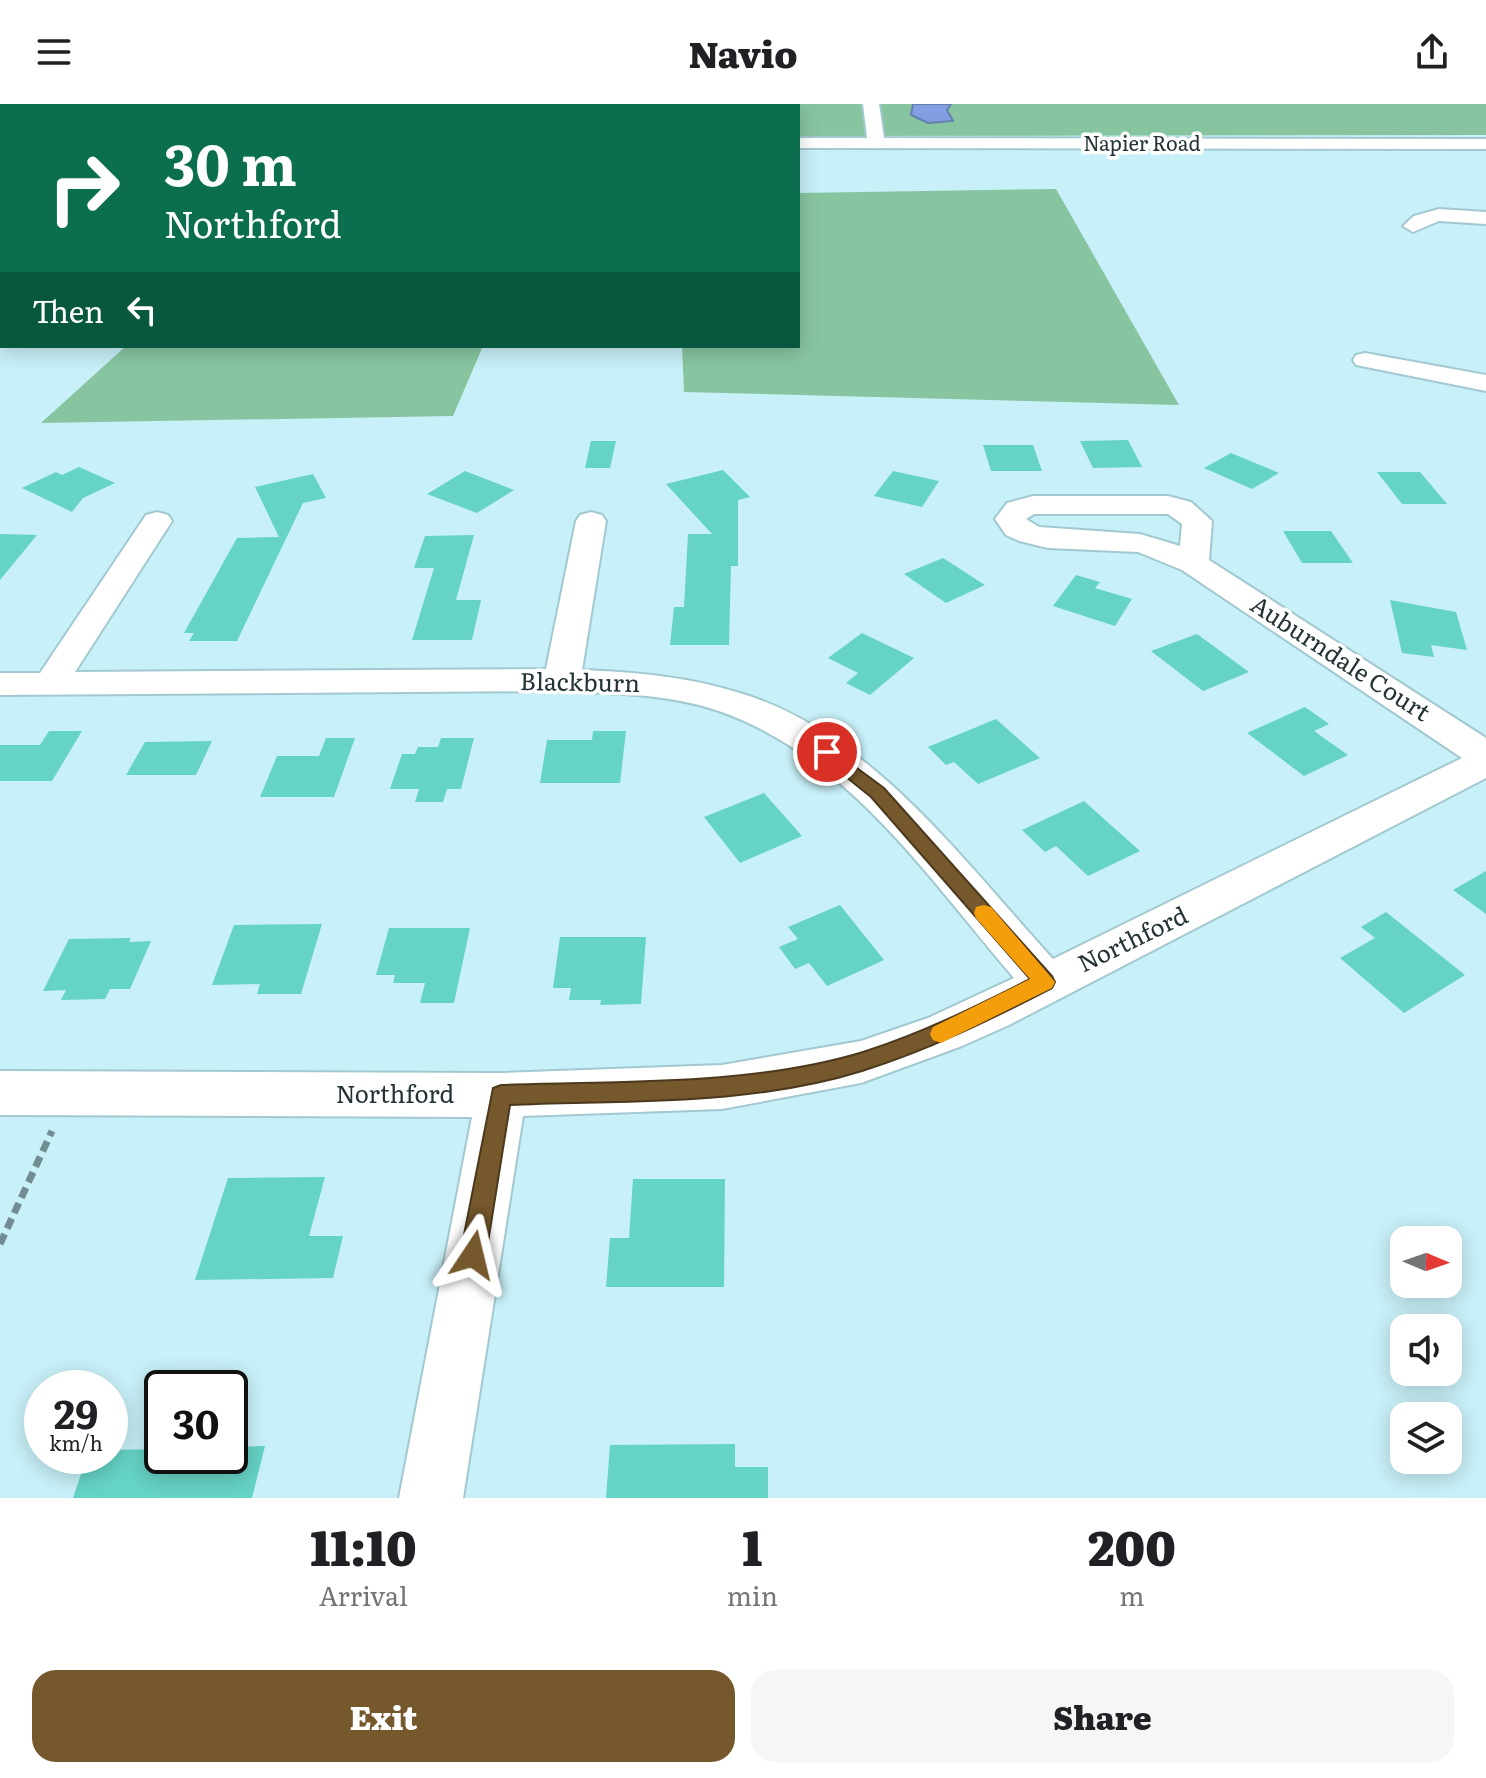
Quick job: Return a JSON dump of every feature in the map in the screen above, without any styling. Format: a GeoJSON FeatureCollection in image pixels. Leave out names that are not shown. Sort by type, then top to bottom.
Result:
{"type":"FeatureCollection","features":[{"type":"Feature","properties":{"kind":"street"},"geometry":{"type":"LineString","coordinates":[[871,104],[876,143]]}},
{"type":"Feature","properties":{"kind":"street","name":"Napier Road"},"geometry":{"type":"LineString","coordinates":[[800,143],[1486,144]]}},
{"type":"Feature","properties":{"kind":"street"},"geometry":{"type":"LineString","coordinates":[[1413,226],[1424,217],[1459,215],[1486,218]]}},
{"type":"Feature","properties":{"kind":"street"},"geometry":{"type":"LineString","coordinates":[[1365,360],[1486,383]]}},
{"type":"Feature","properties":{"kind":"street","name":"Auburndale Court"},"geometry":{"type":"LineString","coordinates":[[1193,563],[1197,521],[1192,515],[1168,505],[1033,505],[1018,509],[1010,519],[1016,530],[1040,539],[1125,540],[1143,543],[1193,563],[1486,756]]}},
{"type":"Feature","properties":{"kind":"street"},"geometry":{"type":"LineString","coordinates":[[50,684],[157,521]]}},
{"type":"Feature","properties":{"kind":"street"},"geometry":{"type":"LineString","coordinates":[[562,680],[591,521]]}},
{"type":"Feature","properties":{"kind":"street","name":"Blackburn"},"geometry":{"type":"LineString","coordinates":[[0,684],[562,680],[679,688],[718,696],[774,718],[846,765],[878,793],[1045,982]]}},
{"type":"Feature","properties":{"kind":"street","name":"Northford"},"geometry":{"type":"LineString","coordinates":[[0,1093],[501,1095],[722,1087],[821,1071],[861,1062],[945,1032],[1486,762]]}},
{"type":"Feature","properties":{"kind":"street"},"geometry":{"type":"LineString","coordinates":[[431,1498],[501,1095]]}},
{"type":"Feature","properties":{"kind":"path"},"geometry":{"type":"LineString","coordinates":[[0,1244],[69,1093]]}},
{"type":"Feature","properties":{"kind":"green space"},"geometry":{"type":"Polygon","coordinates":[[[800,104],[1486,104],[1486,135],[800,136],[800,104]]]}},
{"type":"Feature","properties":{"kind":"green space"},"geometry":{"type":"Polygon","coordinates":[[[1056,189],[1179,405],[684,392],[682,348],[800,348],[800,193],[1056,189]]]}},
{"type":"Feature","properties":{"kind":"green space"},"geometry":{"type":"Polygon","coordinates":[[[124,348],[482,348],[453,416],[41,423],[124,348]]]}},
{"type":"Feature","properties":{"kind":"water"},"geometry":{"type":"Polygon","coordinates":[[[913,104],[951,104],[947,110],[953,121],[928,123],[911,115],[913,104]]]}},
{"type":"Feature","properties":{"kind":"building"},"geometry":{"type":"Polygon","coordinates":[[[1128,440],[1142,467],[1093,468],[1080,441],[1128,440]]]}},
{"type":"Feature","properties":{"kind":"building"},"geometry":{"type":"Polygon","coordinates":[[[591,441],[616,441],[610,468],[585,468],[591,441]]]}},
{"type":"Feature","properties":{"kind":"building"},"geometry":{"type":"Polygon","coordinates":[[[983,445],[1033,445],[1042,471],[991,471],[983,445]]]}},
{"type":"Feature","properties":{"kind":"building"},"geometry":{"type":"Polygon","coordinates":[[[1231,453],[1279,473],[1252,489],[1204,468],[1231,453]]]}},
{"type":"Feature","properties":{"kind":"building"},"geometry":{"type":"Polygon","coordinates":[[[79,467],[115,483],[83,498],[72,512],[22,488],[56,472],[62,475],[79,467]]]}},
{"type":"Feature","properties":{"kind":"building"},"geometry":{"type":"Polygon","coordinates":[[[723,470],[750,497],[738,500],[738,566],[731,566],[729,645],[670,645],[674,607],[684,607],[688,534],[712,534],[666,484],[723,470]]]}},
{"type":"Feature","properties":{"kind":"building"},"geometry":{"type":"Polygon","coordinates":[[[465,471],[514,490],[477,513],[427,494],[465,471]]]}},
{"type":"Feature","properties":{"kind":"building"},"geometry":{"type":"Polygon","coordinates":[[[893,471],[939,481],[922,507],[874,496],[893,471]]]}},
{"type":"Feature","properties":{"kind":"building"},"geometry":{"type":"Polygon","coordinates":[[[1377,472],[1420,472],[1447,504],[1402,504],[1377,472]]]}},
{"type":"Feature","properties":{"kind":"building"},"geometry":{"type":"Polygon","coordinates":[[[313,474],[326,498],[303,503],[237,641],[189,641],[194,633],[184,633],[237,538],[279,537],[255,487],[313,474]]]}},
{"type":"Feature","properties":{"kind":"building"},"geometry":{"type":"Polygon","coordinates":[[[1283,531],[1331,531],[1353,563],[1302,563],[1283,531]]]}},
{"type":"Feature","properties":{"kind":"building"},"geometry":{"type":"Polygon","coordinates":[[[0,534],[37,535],[0,580],[0,534]]]}},
{"type":"Feature","properties":{"kind":"building"},"geometry":{"type":"Polygon","coordinates":[[[474,535],[456,600],[481,600],[472,640],[412,640],[434,568],[414,568],[425,536],[474,535]]]}},
{"type":"Feature","properties":{"kind":"building"},"geometry":{"type":"Polygon","coordinates":[[[943,558],[985,585],[946,603],[904,574],[943,558]]]}},
{"type":"Feature","properties":{"kind":"building"},"geometry":{"type":"Polygon","coordinates":[[[1076,575],[1100,582],[1095,588],[1132,599],[1115,626],[1053,606],[1076,575]]]}},
{"type":"Feature","properties":{"kind":"building"},"geometry":{"type":"Polygon","coordinates":[[[1390,600],[1456,612],[1467,650],[1431,645],[1434,657],[1402,653],[1390,600]]]}},
{"type":"Feature","properties":{"kind":"building"},"geometry":{"type":"Polygon","coordinates":[[[862,633],[914,658],[870,695],[846,683],[858,673],[828,658],[862,633]]]}},
{"type":"Feature","properties":{"kind":"building"},"geometry":{"type":"Polygon","coordinates":[[[1197,634],[1249,672],[1203,691],[1151,651],[1197,634]]]}},
{"type":"Feature","properties":{"kind":"building"},"geometry":{"type":"Polygon","coordinates":[[[1305,707],[1329,724],[1314,731],[1348,755],[1304,776],[1247,733],[1305,707]]]}},
{"type":"Feature","properties":{"kind":"building"},"geometry":{"type":"Polygon","coordinates":[[[996,719],[1040,758],[978,784],[954,762],[946,765],[928,747],[996,719]]]}},
{"type":"Feature","properties":{"kind":"building"},"geometry":{"type":"Polygon","coordinates":[[[49,731],[82,731],[52,781],[0,781],[0,745],[40,745],[49,731]]]}},
{"type":"Feature","properties":{"kind":"building"},"geometry":{"type":"Polygon","coordinates":[[[593,731],[626,731],[620,783],[540,783],[547,740],[592,740],[593,731]]]}},
{"type":"Feature","properties":{"kind":"building"},"geometry":{"type":"Polygon","coordinates":[[[326,738],[355,738],[334,797],[260,797],[277,756],[319,756],[326,738]]]}},
{"type":"Feature","properties":{"kind":"building"},"geometry":{"type":"Polygon","coordinates":[[[441,738],[474,738],[461,789],[447,789],[443,802],[415,802],[419,789],[390,789],[402,754],[415,754],[418,747],[438,747],[441,738]]]}},
{"type":"Feature","properties":{"kind":"building"},"geometry":{"type":"Polygon","coordinates":[[[212,741],[196,775],[126,775],[145,742],[212,741]]]}},
{"type":"Feature","properties":{"kind":"building"},"geometry":{"type":"Polygon","coordinates":[[[764,793],[802,836],[740,863],[704,817],[764,793]]]}},
{"type":"Feature","properties":{"kind":"building"},"geometry":{"type":"Polygon","coordinates":[[[1084,801],[1140,851],[1088,876],[1056,846],[1045,852],[1022,830],[1084,801]]]}},
{"type":"Feature","properties":{"kind":"building"},"geometry":{"type":"Polygon","coordinates":[[[1486,871],[1486,914],[1453,890],[1486,871]]]}},
{"type":"Feature","properties":{"kind":"building"},"geometry":{"type":"Polygon","coordinates":[[[840,905],[884,960],[827,986],[809,963],[795,969],[779,947],[798,939],[788,927],[840,905]]]}},
{"type":"Feature","properties":{"kind":"building"},"geometry":{"type":"Polygon","coordinates":[[[1386,912],[1465,975],[1404,1013],[1340,958],[1375,938],[1361,927],[1386,912]]]}},
{"type":"Feature","properties":{"kind":"building"},"geometry":{"type":"Polygon","coordinates":[[[322,924],[301,994],[257,994],[260,984],[212,985],[234,925],[322,924]]]}},
{"type":"Feature","properties":{"kind":"building"},"geometry":{"type":"Polygon","coordinates":[[[389,928],[470,928],[454,1003],[420,1003],[425,983],[393,983],[395,975],[376,975],[389,928]]]}},
{"type":"Feature","properties":{"kind":"building"},"geometry":{"type":"Polygon","coordinates":[[[560,937],[646,937],[641,1004],[600,1005],[601,1000],[569,1000],[571,988],[553,988],[560,937]]]}},
{"type":"Feature","properties":{"kind":"building"},"geometry":{"type":"Polygon","coordinates":[[[131,938],[129,942],[151,941],[130,989],[110,989],[105,999],[61,1000],[66,990],[43,991],[69,939],[131,938]]]}},
{"type":"Feature","properties":{"kind":"building"},"geometry":{"type":"Polygon","coordinates":[[[325,1177],[309,1236],[343,1236],[333,1278],[195,1280],[228,1178],[325,1177]]]}},
{"type":"Feature","properties":{"kind":"building"},"geometry":{"type":"Polygon","coordinates":[[[633,1179],[725,1179],[724,1287],[606,1287],[610,1238],[629,1238],[633,1179]]]}},
{"type":"Feature","properties":{"kind":"building"},"geometry":{"type":"Polygon","coordinates":[[[735,1444],[735,1467],[768,1467],[768,1498],[606,1498],[610,1445],[735,1444]]]}},
{"type":"Feature","properties":{"kind":"building"},"geometry":{"type":"Polygon","coordinates":[[[248,1446],[265,1446],[252,1498],[73,1498],[81,1474],[128,1474],[128,1450],[144,1449],[144,1474],[248,1474],[248,1446]]]}},
{"type":"Feature","properties":{"kind":"slow traffic"},"geometry":{"type":"LineString","coordinates":[[941,1034],[1045,982],[984,913]]}},
{"type":"Feature","properties":{"kind":"route"},"geometry":{"type":"LineString","coordinates":[[473,1255],[501,1095],[722,1087],[821,1071],[861,1062],[945,1032],[1045,982],[878,793],[827,752]]}}]}
